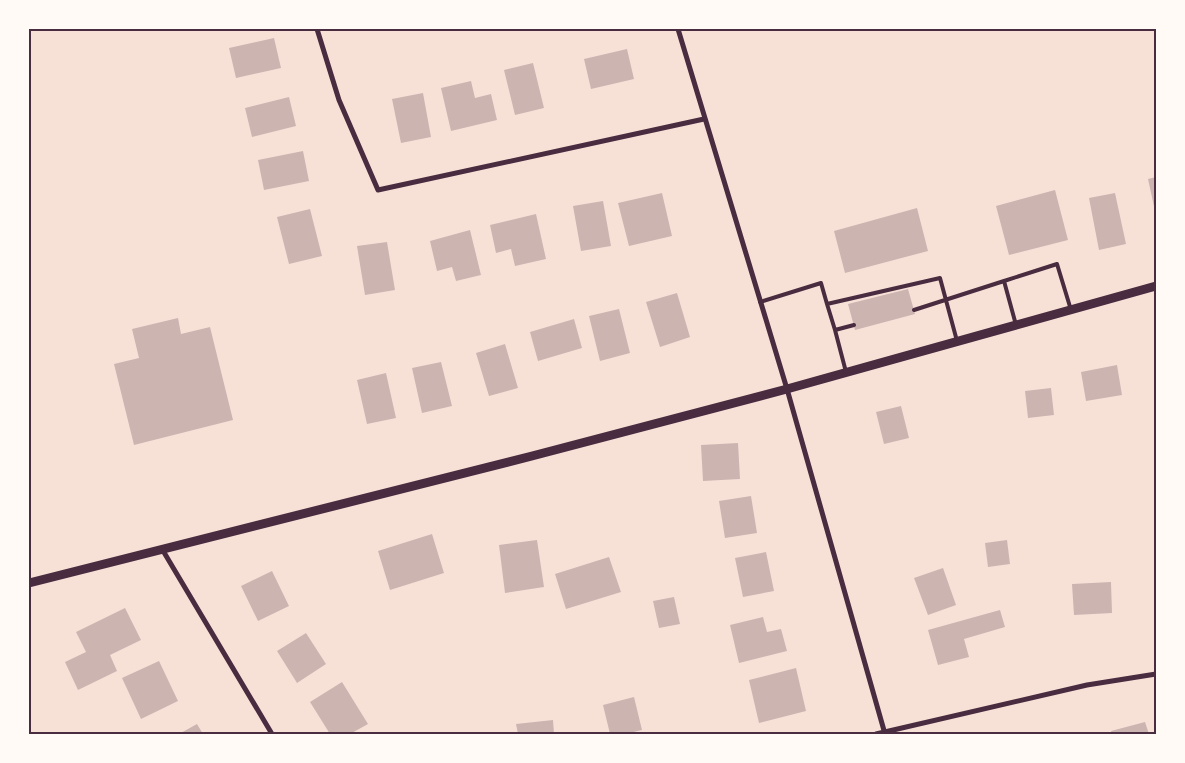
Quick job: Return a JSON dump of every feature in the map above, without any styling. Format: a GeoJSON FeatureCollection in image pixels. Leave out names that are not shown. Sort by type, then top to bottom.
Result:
{"type":"FeatureCollection","features":[{"type":"Feature","properties":{"kind":"street"},"geometry":{"type":"LineString","coordinates":[[317,29],[339,100],[378,190],[704,119]]}},
{"type":"Feature","properties":{"kind":"street"},"geometry":{"type":"LineString","coordinates":[[678,29],[787,390],[884,733]]}},
{"type":"Feature","properties":{"kind":"street"},"geometry":{"type":"LineString","coordinates":[[29,583],[787,390],[1156,286]]}},
{"type":"Feature","properties":{"kind":"street"},"geometry":{"type":"LineString","coordinates":[[162,549],[272,734]]}},
{"type":"Feature","properties":{"kind":"street"},"geometry":{"type":"LineString","coordinates":[[876,734],[1087,685],[1156,674]]}},
{"type":"Feature","properties":{"kind":"lane"},"geometry":{"type":"LineString","coordinates":[[914,310],[1057,264],[1071,310]]}},
{"type":"Feature","properties":{"kind":"lane"},"geometry":{"type":"LineString","coordinates":[[827,304],[940,278],[957,341]]}},
{"type":"Feature","properties":{"kind":"lane"},"geometry":{"type":"LineString","coordinates":[[1004,281],[1016,325]]}},
{"type":"Feature","properties":{"kind":"lane"},"geometry":{"type":"LineString","coordinates":[[760,302],[821,283],[846,373]]}},
{"type":"Feature","properties":{"kind":"lane"},"geometry":{"type":"LineString","coordinates":[[834,330],[854,325]]}},
{"type":"Feature","properties":{"kind":"building"},"geometry":{"type":"Polygon","coordinates":[[[274,38],[281,68],[236,78],[229,48],[274,38]]]}},
{"type":"Feature","properties":{"kind":"building"},"geometry":{"type":"Polygon","coordinates":[[[627,49],[634,79],[591,89],[584,59],[627,49]]]}},
{"type":"Feature","properties":{"kind":"building"},"geometry":{"type":"Polygon","coordinates":[[[533,63],[544,108],[515,115],[504,70],[533,63]]]}},
{"type":"Feature","properties":{"kind":"building"},"geometry":{"type":"Polygon","coordinates":[[[471,81],[475,98],[491,94],[497,120],[451,131],[441,88],[471,81]]]}},
{"type":"Feature","properties":{"kind":"building"},"geometry":{"type":"Polygon","coordinates":[[[423,93],[431,137],[401,143],[392,99],[423,93]]]}},
{"type":"Feature","properties":{"kind":"building"},"geometry":{"type":"Polygon","coordinates":[[[289,97],[296,126],[252,137],[245,108],[289,97]]]}},
{"type":"Feature","properties":{"kind":"building"},"geometry":{"type":"Polygon","coordinates":[[[303,151],[309,181],[264,190],[258,160],[303,151]]]}},
{"type":"Feature","properties":{"kind":"building"},"geometry":{"type":"Polygon","coordinates":[[[1156,177],[1156,211],[1155,211],[1148,179],[1156,177]]]}},
{"type":"Feature","properties":{"kind":"building"},"geometry":{"type":"Polygon","coordinates":[[[1055,190],[1068,240],[1009,255],[996,206],[1055,190]]]}},
{"type":"Feature","properties":{"kind":"building"},"geometry":{"type":"Polygon","coordinates":[[[662,193],[672,236],[629,246],[618,203],[662,193]]]}},
{"type":"Feature","properties":{"kind":"building"},"geometry":{"type":"Polygon","coordinates":[[[1115,193],[1126,244],[1099,250],[1089,198],[1115,193]]]}},
{"type":"Feature","properties":{"kind":"building"},"geometry":{"type":"Polygon","coordinates":[[[603,201],[611,246],[581,251],[573,206],[603,201]]]}},
{"type":"Feature","properties":{"kind":"building"},"geometry":{"type":"Polygon","coordinates":[[[917,208],[928,251],[845,273],[834,231],[917,208]]]}},
{"type":"Feature","properties":{"kind":"building"},"geometry":{"type":"Polygon","coordinates":[[[310,209],[322,256],[289,264],[277,217],[310,209]]]}},
{"type":"Feature","properties":{"kind":"building"},"geometry":{"type":"Polygon","coordinates":[[[536,214],[546,259],[515,266],[511,249],[496,253],[490,225],[536,214]]]}},
{"type":"Feature","properties":{"kind":"building"},"geometry":{"type":"Polygon","coordinates":[[[470,230],[481,275],[456,281],[452,267],[437,271],[430,241],[470,230]]]}},
{"type":"Feature","properties":{"kind":"building"},"geometry":{"type":"Polygon","coordinates":[[[387,242],[395,290],[365,295],[357,246],[387,242]]]}},
{"type":"Feature","properties":{"kind":"building"},"geometry":{"type":"Polygon","coordinates":[[[908,289],[915,314],[855,330],[848,304],[908,289]]]}},
{"type":"Feature","properties":{"kind":"building"},"geometry":{"type":"Polygon","coordinates":[[[677,293],[690,337],[660,347],[646,302],[677,293]]]}},
{"type":"Feature","properties":{"kind":"building"},"geometry":{"type":"Polygon","coordinates":[[[619,309],[630,353],[600,361],[589,316],[619,309]]]}},
{"type":"Feature","properties":{"kind":"building"},"geometry":{"type":"Polygon","coordinates":[[[178,318],[181,334],[210,327],[233,420],[134,445],[114,364],[139,358],[132,329],[178,318]]]}},
{"type":"Feature","properties":{"kind":"building"},"geometry":{"type":"Polygon","coordinates":[[[574,319],[582,348],[538,361],[530,332],[574,319]]]}},
{"type":"Feature","properties":{"kind":"building"},"geometry":{"type":"Polygon","coordinates":[[[505,344],[518,388],[489,396],[476,353],[505,344]]]}},
{"type":"Feature","properties":{"kind":"building"},"geometry":{"type":"Polygon","coordinates":[[[441,362],[452,406],[422,413],[412,368],[441,362]]]}},
{"type":"Feature","properties":{"kind":"building"},"geometry":{"type":"Polygon","coordinates":[[[1117,365],[1122,395],[1086,401],[1081,372],[1117,365]]]}},
{"type":"Feature","properties":{"kind":"building"},"geometry":{"type":"Polygon","coordinates":[[[386,373],[396,418],[367,424],[357,380],[386,373]]]}},
{"type":"Feature","properties":{"kind":"building"},"geometry":{"type":"Polygon","coordinates":[[[1051,388],[1054,415],[1028,418],[1025,391],[1051,388]]]}},
{"type":"Feature","properties":{"kind":"building"},"geometry":{"type":"Polygon","coordinates":[[[901,406],[909,438],[884,444],[876,412],[901,406]]]}},
{"type":"Feature","properties":{"kind":"building"},"geometry":{"type":"Polygon","coordinates":[[[738,443],[740,479],[703,481],[701,445],[738,443]]]}},
{"type":"Feature","properties":{"kind":"building"},"geometry":{"type":"Polygon","coordinates":[[[751,496],[757,533],[725,538],[719,501],[751,496]]]}},
{"type":"Feature","properties":{"kind":"building"},"geometry":{"type":"Polygon","coordinates":[[[432,534],[444,573],[390,590],[378,551],[432,534]]]}},
{"type":"Feature","properties":{"kind":"building"},"geometry":{"type":"Polygon","coordinates":[[[537,540],[544,587],[505,593],[499,545],[537,540]]]}},
{"type":"Feature","properties":{"kind":"building"},"geometry":{"type":"Polygon","coordinates":[[[1007,540],[1010,564],[988,567],[985,543],[1007,540]]]}},
{"type":"Feature","properties":{"kind":"building"},"geometry":{"type":"Polygon","coordinates":[[[766,552],[774,591],[743,597],[735,558],[766,552]]]}},
{"type":"Feature","properties":{"kind":"building"},"geometry":{"type":"Polygon","coordinates":[[[609,557],[621,592],[566,609],[555,574],[609,557]]]}},
{"type":"Feature","properties":{"kind":"building"},"geometry":{"type":"Polygon","coordinates":[[[943,568],[956,605],[928,615],[914,578],[943,568]]]}},
{"type":"Feature","properties":{"kind":"building"},"geometry":{"type":"Polygon","coordinates":[[[272,571],[289,606],[258,621],[241,586],[272,571]]]}},
{"type":"Feature","properties":{"kind":"building"},"geometry":{"type":"Polygon","coordinates":[[[1111,582],[1112,613],[1074,615],[1072,584],[1111,582]]]}},
{"type":"Feature","properties":{"kind":"building"},"geometry":{"type":"Polygon","coordinates":[[[674,597],[680,624],[659,628],[653,601],[674,597]]]}},
{"type":"Feature","properties":{"kind":"building"},"geometry":{"type":"Polygon","coordinates":[[[125,608],[141,640],[110,655],[117,671],[78,690],[65,662],[86,652],[76,632],[125,608]]]}},
{"type":"Feature","properties":{"kind":"building"},"geometry":{"type":"Polygon","coordinates":[[[1000,610],[1005,627],[964,639],[969,657],[938,665],[928,630],[1000,610]]]}},
{"type":"Feature","properties":{"kind":"building"},"geometry":{"type":"Polygon","coordinates":[[[763,617],[767,632],[781,629],[787,651],[739,663],[730,625],[763,617]]]}},
{"type":"Feature","properties":{"kind":"building"},"geometry":{"type":"Polygon","coordinates":[[[306,633],[326,664],[297,683],[277,651],[306,633]]]}},
{"type":"Feature","properties":{"kind":"building"},"geometry":{"type":"Polygon","coordinates":[[[159,661],[178,701],[141,719],[122,678],[159,661]]]}},
{"type":"Feature","properties":{"kind":"building"},"geometry":{"type":"Polygon","coordinates":[[[796,668],[806,711],[759,723],[749,680],[796,668]]]}},
{"type":"Feature","properties":{"kind":"building"},"geometry":{"type":"Polygon","coordinates":[[[342,682],[368,724],[350,734],[330,734],[310,702],[342,682]]]}},
{"type":"Feature","properties":{"kind":"building"},"geometry":{"type":"Polygon","coordinates":[[[634,697],[642,730],[625,734],[610,734],[603,705],[634,697]]]}},
{"type":"Feature","properties":{"kind":"building"},"geometry":{"type":"Polygon","coordinates":[[[553,720],[554,734],[518,734],[516,724],[553,720]]]}},
{"type":"Feature","properties":{"kind":"building"},"geometry":{"type":"Polygon","coordinates":[[[1145,722],[1149,734],[1112,734],[1111,731],[1145,722]]]}},
{"type":"Feature","properties":{"kind":"building"},"geometry":{"type":"Polygon","coordinates":[[[197,724],[203,734],[179,734],[197,724]]]}}]}
